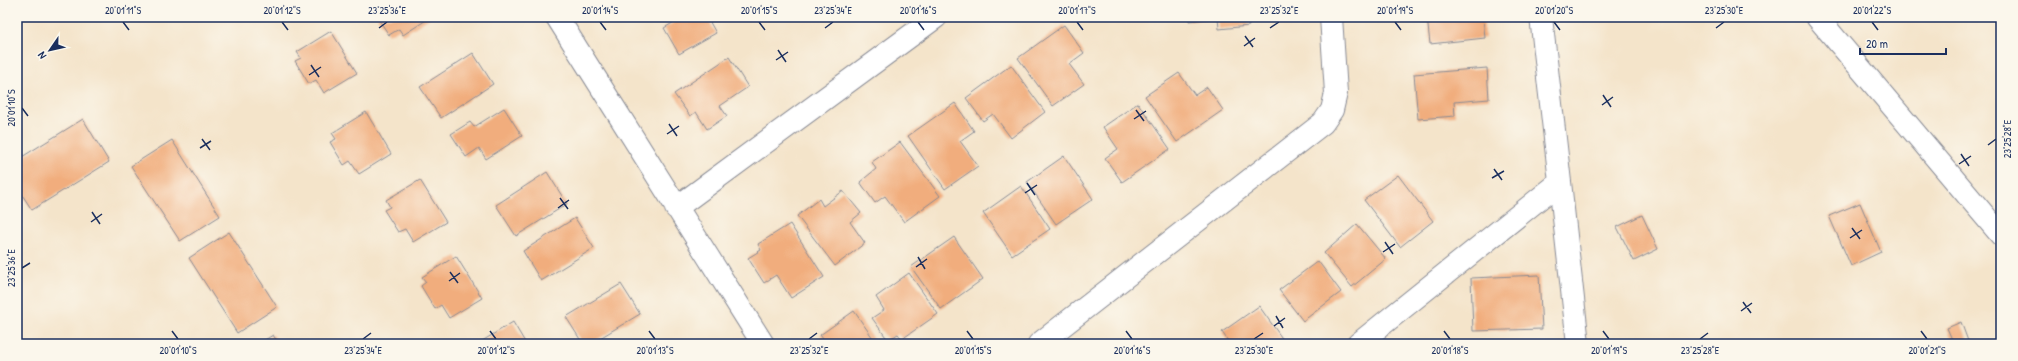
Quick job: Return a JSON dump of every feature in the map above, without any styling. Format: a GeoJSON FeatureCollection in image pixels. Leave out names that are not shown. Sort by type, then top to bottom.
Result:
{"type":"FeatureCollection","features":[{"type":"Feature","properties":{"kind":"street"},"geometry":{"type":"LineString","coordinates":[[557,17],[763,344]]}},
{"type":"Feature","properties":{"kind":"street"},"geometry":{"type":"LineString","coordinates":[[676,208],[936,17]]}},
{"type":"Feature","properties":{"kind":"street"},"geometry":{"type":"LineString","coordinates":[[1039,344],[1323,123],[1332,110],[1336,93],[1331,17]]}},
{"type":"Feature","properties":{"kind":"street"},"geometry":{"type":"LineString","coordinates":[[1541,17],[1578,344]]}},
{"type":"Feature","properties":{"kind":"street"},"geometry":{"type":"LineString","coordinates":[[1817,17],[2001,235]]}},
{"type":"Feature","properties":{"kind":"street"},"geometry":{"type":"LineString","coordinates":[[1358,344],[1560,182]]}},
{"type":"Feature","properties":{"kind":"building"},"geometry":{"type":"Polygon","coordinates":[[[377,17],[431,17],[403,35],[399,29],[389,35],[377,17]]]}},
{"type":"Feature","properties":{"kind":"building"},"geometry":{"type":"Polygon","coordinates":[[[683,17],[707,17],[716,33],[679,54],[664,28],[683,17]]]}},
{"type":"Feature","properties":{"kind":"building"},"geometry":{"type":"Polygon","coordinates":[[[1189,17],[1214,17],[1214,18],[1189,21],[1189,17]]]}},
{"type":"Feature","properties":{"kind":"building"},"geometry":{"type":"Polygon","coordinates":[[[1218,17],[1248,17],[1249,26],[1219,29],[1218,17]]]}},
{"type":"Feature","properties":{"kind":"building"},"geometry":{"type":"Polygon","coordinates":[[[1427,17],[1483,17],[1485,38],[1430,44],[1427,17]]]}},
{"type":"Feature","properties":{"kind":"building"},"geometry":{"type":"Polygon","coordinates":[[[1064,25],[1084,53],[1069,64],[1084,84],[1053,106],[1018,58],[1064,25]]]}},
{"type":"Feature","properties":{"kind":"building"},"geometry":{"type":"Polygon","coordinates":[[[331,31],[357,73],[324,93],[316,80],[309,84],[295,61],[301,58],[297,52],[331,31]]]}},
{"type":"Feature","properties":{"kind":"building"},"geometry":{"type":"Polygon","coordinates":[[[473,53],[493,84],[441,118],[420,87],[473,53]]]}},
{"type":"Feature","properties":{"kind":"building"},"geometry":{"type":"Polygon","coordinates":[[[729,57],[748,87],[720,106],[727,116],[707,129],[696,112],[690,116],[674,94],[729,57]]]}},
{"type":"Feature","properties":{"kind":"building"},"geometry":{"type":"Polygon","coordinates":[[[1011,65],[1045,112],[1011,138],[993,114],[983,121],[966,98],[1011,65]]]}},
{"type":"Feature","properties":{"kind":"building"},"geometry":{"type":"Polygon","coordinates":[[[1487,68],[1489,99],[1454,102],[1455,116],[1418,119],[1414,74],[1487,68]]]}},
{"type":"Feature","properties":{"kind":"building"},"geometry":{"type":"Polygon","coordinates":[[[1179,73],[1195,95],[1207,87],[1223,110],[1177,142],[1145,96],[1179,73]]]}},
{"type":"Feature","properties":{"kind":"building"},"geometry":{"type":"Polygon","coordinates":[[[955,103],[974,131],[960,141],[978,166],[945,189],[908,136],[955,103]]]}},
{"type":"Feature","properties":{"kind":"building"},"geometry":{"type":"Polygon","coordinates":[[[1138,103],[1170,149],[1122,182],[1105,158],[1118,149],[1103,127],[1138,103]]]}},
{"type":"Feature","properties":{"kind":"building"},"geometry":{"type":"Polygon","coordinates":[[[504,108],[522,136],[486,159],[479,148],[466,157],[451,134],[470,122],[474,127],[504,108]]]}},
{"type":"Feature","properties":{"kind":"building"},"geometry":{"type":"Polygon","coordinates":[[[366,112],[391,154],[359,174],[350,161],[344,165],[330,142],[336,139],[332,133],[366,112]]]}},
{"type":"Feature","properties":{"kind":"building"},"geometry":{"type":"Polygon","coordinates":[[[83,119],[109,162],[32,210],[17,187],[17,160],[83,119]]]}},
{"type":"Feature","properties":{"kind":"building"},"geometry":{"type":"Polygon","coordinates":[[[172,140],[220,216],[180,241],[131,166],[172,140]]]}},
{"type":"Feature","properties":{"kind":"building"},"geometry":{"type":"Polygon","coordinates":[[[900,142],[940,196],[904,222],[885,196],[875,203],[860,182],[876,169],[872,162],[900,142]]]}},
{"type":"Feature","properties":{"kind":"building"},"geometry":{"type":"Polygon","coordinates":[[[1064,156],[1093,199],[1056,224],[1027,182],[1064,156]]]}},
{"type":"Feature","properties":{"kind":"building"},"geometry":{"type":"Polygon","coordinates":[[[547,172],[567,204],[516,236],[496,205],[547,172]]]}},
{"type":"Feature","properties":{"kind":"building"},"geometry":{"type":"Polygon","coordinates":[[[1398,175],[1433,221],[1400,247],[1364,200],[1398,175]]]}},
{"type":"Feature","properties":{"kind":"building"},"geometry":{"type":"Polygon","coordinates":[[[420,180],[446,222],[413,242],[405,229],[398,232],[384,210],[390,207],[386,200],[420,180]]]}},
{"type":"Feature","properties":{"kind":"building"},"geometry":{"type":"Polygon","coordinates":[[[1021,186],[1050,229],[1012,255],[983,213],[1021,186]]]}},
{"type":"Feature","properties":{"kind":"building"},"geometry":{"type":"Polygon","coordinates":[[[843,191],[861,213],[850,222],[865,243],[835,266],[797,216],[819,199],[823,206],[843,191]]]}},
{"type":"Feature","properties":{"kind":"building"},"geometry":{"type":"Polygon","coordinates":[[[1860,203],[1881,252],[1851,266],[1829,216],[1860,203]]]}},
{"type":"Feature","properties":{"kind":"building"},"geometry":{"type":"Polygon","coordinates":[[[1642,215],[1658,249],[1634,261],[1617,227],[1642,215]]]}},
{"type":"Feature","properties":{"kind":"building"},"geometry":{"type":"Polygon","coordinates":[[[575,218],[594,248],[541,281],[523,251],[575,218]]]}},
{"type":"Feature","properties":{"kind":"building"},"geometry":{"type":"Polygon","coordinates":[[[790,224],[824,277],[791,298],[776,275],[764,283],[748,258],[761,250],[758,244],[790,224]]]}},
{"type":"Feature","properties":{"kind":"building"},"geometry":{"type":"Polygon","coordinates":[[[1357,224],[1386,259],[1352,287],[1324,253],[1357,224]]]}},
{"type":"Feature","properties":{"kind":"building"},"geometry":{"type":"Polygon","coordinates":[[[229,232],[277,307],[237,333],[189,258],[229,232]]]}},
{"type":"Feature","properties":{"kind":"building"},"geometry":{"type":"Polygon","coordinates":[[[954,237],[983,279],[941,309],[911,267],[954,237]]]}},
{"type":"Feature","properties":{"kind":"building"},"geometry":{"type":"Polygon","coordinates":[[[456,256],[482,298],[449,318],[441,305],[435,309],[421,286],[426,282],[422,277],[456,256]]]}},
{"type":"Feature","properties":{"kind":"building"},"geometry":{"type":"Polygon","coordinates":[[[1318,261],[1341,292],[1303,321],[1279,290],[1318,261]]]}},
{"type":"Feature","properties":{"kind":"building"},"geometry":{"type":"Polygon","coordinates":[[[909,273],[938,314],[902,339],[898,334],[888,340],[872,318],[884,310],[876,297],[909,273]]]}},
{"type":"Feature","properties":{"kind":"building"},"geometry":{"type":"Polygon","coordinates":[[[1539,275],[1542,329],[1473,331],[1471,278],[1539,275]]]}},
{"type":"Feature","properties":{"kind":"building"},"geometry":{"type":"Polygon","coordinates":[[[621,284],[640,314],[590,344],[583,344],[566,317],[621,284]]]}},
{"type":"Feature","properties":{"kind":"building"},"geometry":{"type":"Polygon","coordinates":[[[1259,306],[1286,344],[1230,344],[1222,332],[1259,306]]]}},
{"type":"Feature","properties":{"kind":"building"},"geometry":{"type":"Polygon","coordinates":[[[854,311],[877,344],[827,344],[820,335],[854,311]]]}},
{"type":"Feature","properties":{"kind":"building"},"geometry":{"type":"Polygon","coordinates":[[[513,322],[526,344],[479,343],[513,322]]]}},
{"type":"Feature","properties":{"kind":"building"},"geometry":{"type":"Polygon","coordinates":[[[1961,322],[1968,341],[1954,344],[1947,328],[1961,322]]]}},
{"type":"Feature","properties":{"kind":"building"},"geometry":{"type":"Polygon","coordinates":[[[273,335],[279,344],[258,344],[273,335]]]}}]}
